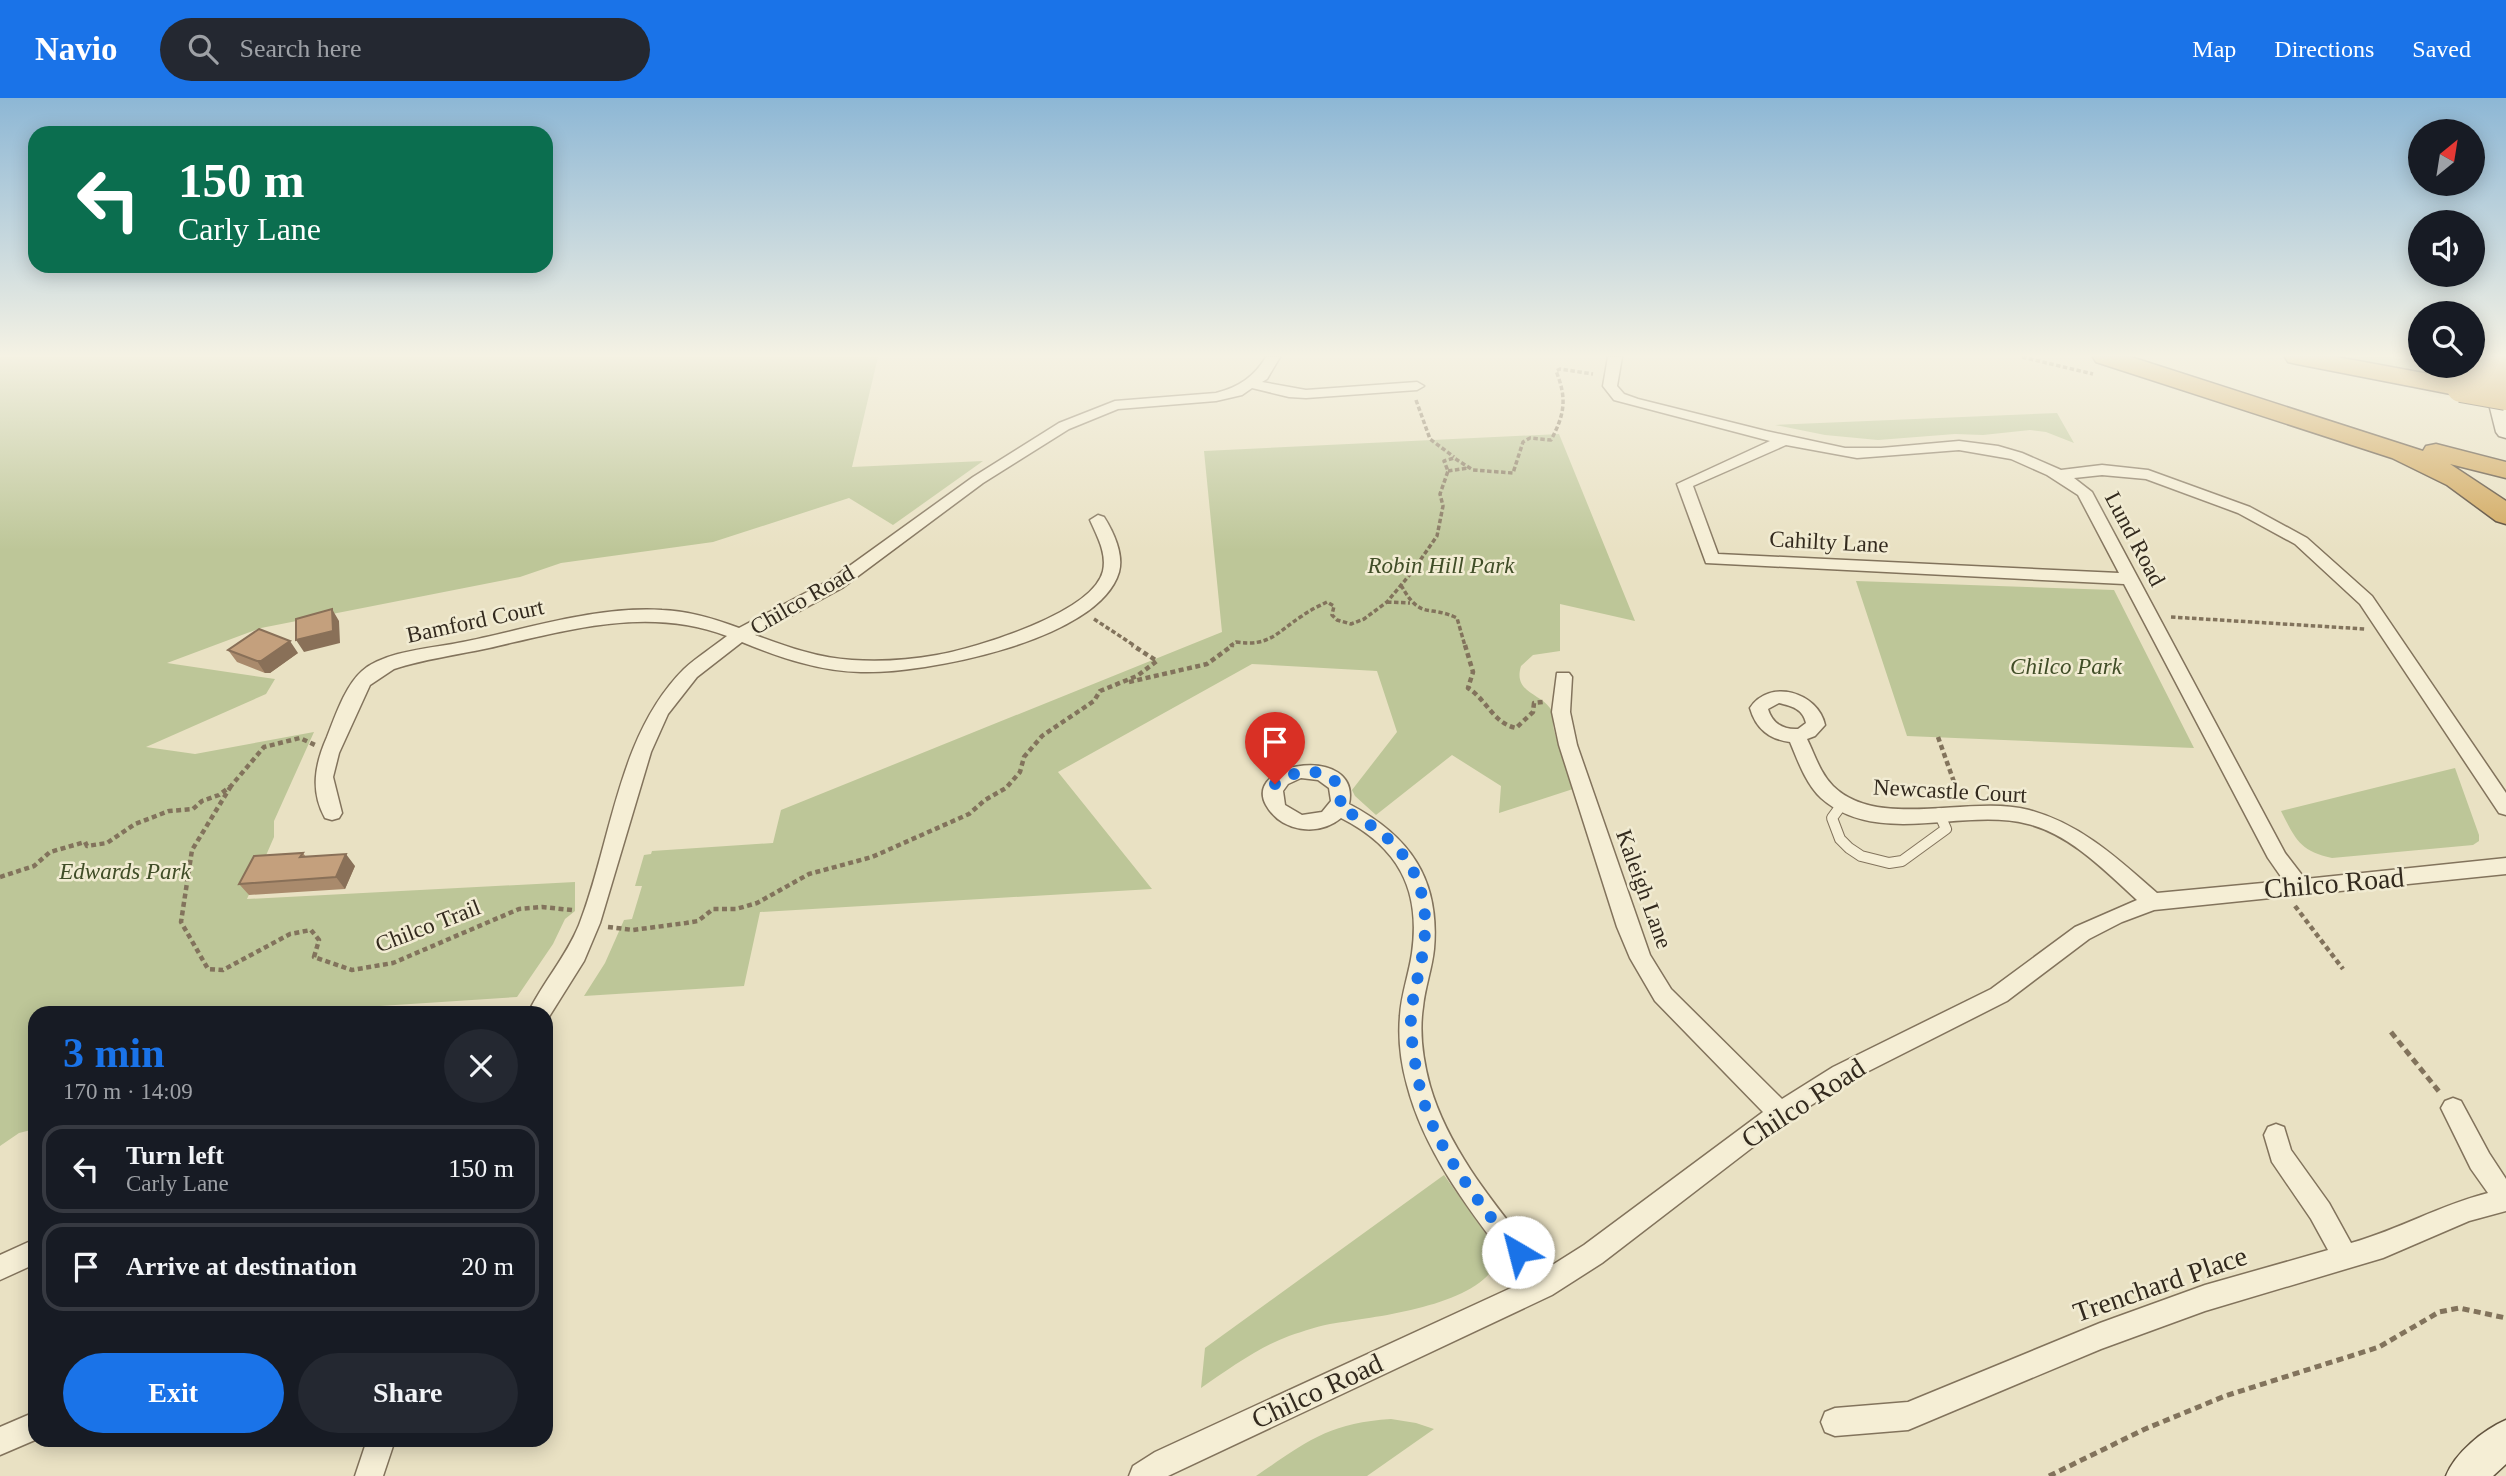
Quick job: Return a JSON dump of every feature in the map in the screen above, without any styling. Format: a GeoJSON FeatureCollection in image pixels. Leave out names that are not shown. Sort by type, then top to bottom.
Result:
{"type":"FeatureCollection","features":[{"type":"Feature","properties":{"kind":"highway"},"geometry":{"type":"LineString","coordinates":[[2307,421],[2435,466],[2483,494],[2506,515]]}},
{"type":"Feature","properties":{"kind":"highway"},"geometry":{"type":"LineString","coordinates":[[2323,421],[2506,470]]}},
{"type":"Feature","properties":{"kind":"street","name":"Chilco Road"},"geometry":{"type":"LineString","coordinates":[[543,1006],[576,955],[590,923],[642,752],[660,712],[691,673],[739,636],[836,584],[996,467],[1073,421]]}},
{"type":"Feature","properties":{"kind":"street","name":"Lund Road"},"geometry":{"type":"LineString","coordinates":[[1709,421],[1782,441],[1859,454],[1891,454],[1943,446],[1970,446],[2003,452],[2034,462],[2061,475],[2084,492],[2278,858],[2290,887]]}},
{"type":"Feature","properties":{"kind":"street","name":"Cahilty Lane"},"geometry":{"type":"LineString","coordinates":[[1782,441],[1685,484],[1712,559],[2130,579]]}},
{"type":"Feature","properties":{"kind":"street"},"geometry":{"type":"LineString","coordinates":[[2061,475],[2102,470],[2148,475],[2244,510],[2301,541],[2366,600],[2506,808]]}},
{"type":"Feature","properties":{"kind":"street","name":"Bamford Court"},"geometry":{"type":"LineString","coordinates":[[331,813],[323,771],[357,690],[366,677],[382,667],[472,646],[632,615],[665,615],[702,622],[791,656],[829,664],[921,664],[974,652],[1080,610],[1099,593],[1110,574],[1112,552],[1098,520]]}},
{"type":"Feature","properties":{"kind":"street","name":"Kaleigh Lane"},"geometry":{"type":"LineString","coordinates":[[1563,677],[1561,712],[1568,745],[1628,927],[1642,958],[1663,995],[1780,1113]]}},
{"type":"Feature","properties":{"kind":"street","name":"Newcastle Court"},"geometry":{"type":"LineString","coordinates":[[1797,737],[1818,781],[1843,803],[1861,811],[1886,815],[1965,811],[2024,815],[2051,823],[2079,838],[2153,902]]}},
{"type":"Feature","properties":{"kind":"street"},"geometry":{"type":"LineString","coordinates":[[1339,808],[1386,835],[1406,859],[1419,884],[1425,908],[1425,932],[1411,1017],[1420,1090],[1459,1174],[1543,1286]]}},
{"type":"Feature","properties":{"kind":"street","name":"Chilco Road"},"geometry":{"type":"LineString","coordinates":[[1143,1476],[1165,1462],[1543,1286],[1593,1254],[1780,1113],[1841,1074],[1999,995],[2082,933],[2115,916],[2153,902],[2506,866]]}},
{"type":"Feature","properties":{"kind":"street"},"geometry":{"type":"LineString","coordinates":[[2453,1108],[2480,1161],[2506,1200]]}},
{"type":"Feature","properties":{"kind":"street"},"geometry":{"type":"LineString","coordinates":[[2276,1135],[2280,1154],[2320,1211],[2345,1257]]}},
{"type":"Feature","properties":{"kind":"street","name":"Trenchard Place"},"geometry":{"type":"LineString","coordinates":[[1835,1422],[1908,1416],[2100,1336],[2205,1298],[2383,1246],[2467,1210],[2506,1200]]}},
{"type":"Feature","properties":{"kind":"street"},"geometry":{"type":"LineString","coordinates":[[0,1268],[28,1254]]}},
{"type":"Feature","properties":{"kind":"street"},"geometry":{"type":"LineString","coordinates":[[0,1441],[28,1429]]}},
{"type":"Feature","properties":{"kind":"street"},"geometry":{"type":"LineString","coordinates":[[2465,1476],[2506,1439]]}},
{"type":"Feature","properties":{"kind":"street"},"geometry":{"type":"LineString","coordinates":[[369,1476],[379,1447]]}},
{"type":"Feature","properties":{"kind":"lane"},"geometry":{"type":"LineString","coordinates":[[1843,803],[1832,818],[1840,839],[1861,856],[1882,862],[1902,861],[1946,829],[1939,813]]}},
{"type":"Feature","properties":{"kind":"path"},"geometry":{"type":"LineString","coordinates":[[1422,421],[1430,439],[1468,468]]}},
{"type":"Feature","properties":{"kind":"path"},"geometry":{"type":"LineString","coordinates":[[1448,471],[1468,468],[1513,473],[1525,439],[1551,440],[1560,421]]}},
{"type":"Feature","properties":{"kind":"path"},"geometry":{"type":"LineString","coordinates":[[1125,682],[1144,680],[1207,664],[1236,642],[1251,644],[1279,635],[1301,617],[1327,602],[1334,606],[1332,615],[1337,620],[1351,624],[1374,612],[1387,602],[1434,543],[1443,506],[1440,494],[1448,471],[1444,461],[1454,457]]}},
{"type":"Feature","properties":{"kind":"path"},"geometry":{"type":"LineString","coordinates":[[1401,585],[1411,603],[1427,614],[1444,613],[1457,618],[1473,672],[1468,688],[1477,692],[1497,721],[1516,728],[1533,712],[1534,703],[1542,701]]}},
{"type":"Feature","properties":{"kind":"path"},"geometry":{"type":"LineString","coordinates":[[1387,602],[1411,603]]}},
{"type":"Feature","properties":{"kind":"path"},"geometry":{"type":"LineString","coordinates":[[607,927],[633,930],[686,923],[698,921],[713,909],[736,909],[757,903],[809,874],[872,857],[969,814],[985,800],[1006,788],[1020,772],[1031,747],[1042,736],[1077,715],[1094,701],[1100,691],[1146,672],[1157,661],[1087,614]]}},
{"type":"Feature","properties":{"kind":"path"},"geometry":{"type":"LineString","coordinates":[[2149,615],[2387,631]]}},
{"type":"Feature","properties":{"kind":"path"},"geometry":{"type":"LineString","coordinates":[[1938,737],[1965,811]]}},
{"type":"Feature","properties":{"kind":"path"},"geometry":{"type":"LineString","coordinates":[[0,877],[34,866],[50,852],[79,842],[87,846],[107,843],[135,824],[169,811],[193,809],[231,786],[264,747],[300,738],[307,739],[315,746]]}},
{"type":"Feature","properties":{"kind":"path","name":"Chilco Trail"},"geometry":{"type":"LineString","coordinates":[[231,786],[192,850],[181,922],[208,969],[223,971],[290,933],[311,930],[319,940],[314,957],[352,970],[393,963],[519,909],[542,906],[565,909]]}},
{"type":"Feature","properties":{"kind":"path"},"geometry":{"type":"LineString","coordinates":[[2290,887],[2343,969]]}},
{"type":"Feature","properties":{"kind":"path"},"geometry":{"type":"LineString","coordinates":[[2391,1032],[2453,1108]]}},
{"type":"Feature","properties":{"kind":"path"},"geometry":{"type":"LineString","coordinates":[[2049,1476],[2146,1429],[2225,1395],[2379,1347],[2440,1312],[2459,1308],[2506,1318]]}},
{"type":"Feature","properties":{"kind":"green space","name":"Edwards Park"},"geometry":{"type":"Polygon","coordinates":[[[0,421],[863,421],[852,467],[983,461],[893,525],[849,498],[713,542],[561,563],[520,577],[261,628],[167,663],[275,679],[266,694],[146,747],[195,754],[314,732],[274,821],[274,837],[247,899],[575,882],[575,911],[565,919],[553,944],[517,997],[380,1006],[28,1006],[28,1131],[19,1133],[0,1146],[0,421]]]}},
{"type":"Feature","properties":{"kind":"green space"},"geometry":{"type":"Polygon","coordinates":[[[1862,421],[2062,421],[2074,443],[2046,432],[2030,430],[1878,440],[1825,435],[1775,425],[1862,421]]]}},
{"type":"Feature","properties":{"kind":"green space","name":"Robin Hill Park"},"geometry":{"type":"Polygon","coordinates":[[[1559,434],[1635,621],[1560,604],[1560,651],[1533,655],[1521,666],[1519,675],[1524,687],[1552,710],[1553,727],[1573,789],[1499,813],[1501,786],[1452,755],[1376,815],[1352,790],[1397,732],[1377,671],[1252,664],[1058,772],[1152,889],[760,912],[744,986],[584,996],[605,963],[624,920],[632,919],[642,886],[635,886],[644,855],[651,854],[652,851],[773,843],[781,810],[1222,632],[1204,451],[1559,434]]]}},
{"type":"Feature","properties":{"kind":"green space","name":"Chilco Park"},"geometry":{"type":"Polygon","coordinates":[[[1856,581],[2114,590],[2194,748],[1907,736],[1856,581]]]}},
{"type":"Feature","properties":{"kind":"green space"},"geometry":{"type":"Polygon","coordinates":[[[2455,768],[2479,835],[2479,841],[2473,845],[2332,858],[2312,852],[2299,842],[2281,811],[2455,768]]]}},
{"type":"Feature","properties":{"kind":"green space"},"geometry":{"type":"Polygon","coordinates":[[[1444,1175],[1498,1251],[1493,1269],[1478,1284],[1431,1305],[1324,1325],[1289,1336],[1254,1353],[1201,1388],[1205,1348],[1444,1175]]]}},
{"type":"Feature","properties":{"kind":"green space"},"geometry":{"type":"Polygon","coordinates":[[[1391,1419],[1434,1429],[1367,1476],[1256,1476],[1319,1436],[1350,1425],[1391,1419]]]}},
{"type":"Feature","properties":{"kind":"building"},"geometry":{"type":"Polygon","coordinates":[[[332,609],[333,631],[296,640],[296,619],[332,609]]]}},
{"type":"Feature","properties":{"kind":"building"},"geometry":{"type":"Polygon","coordinates":[[[259,629],[290,641],[261,661],[228,650],[259,629]]]}},
{"type":"Feature","properties":{"kind":"building"},"geometry":{"type":"Polygon","coordinates":[[[303,853],[300,857],[346,854],[336,877],[239,884],[254,856],[303,853]]]}},
{"type":"Feature","properties":{"kind":"route"},"geometry":{"type":"LineString","coordinates":[[1275,784],[1284,776],[1299,771],[1328,777],[1338,786],[1342,797],[1339,808],[1386,835],[1406,859],[1419,884],[1425,908],[1425,932],[1411,1017],[1420,1090],[1459,1174],[1518,1252]]}}]}
